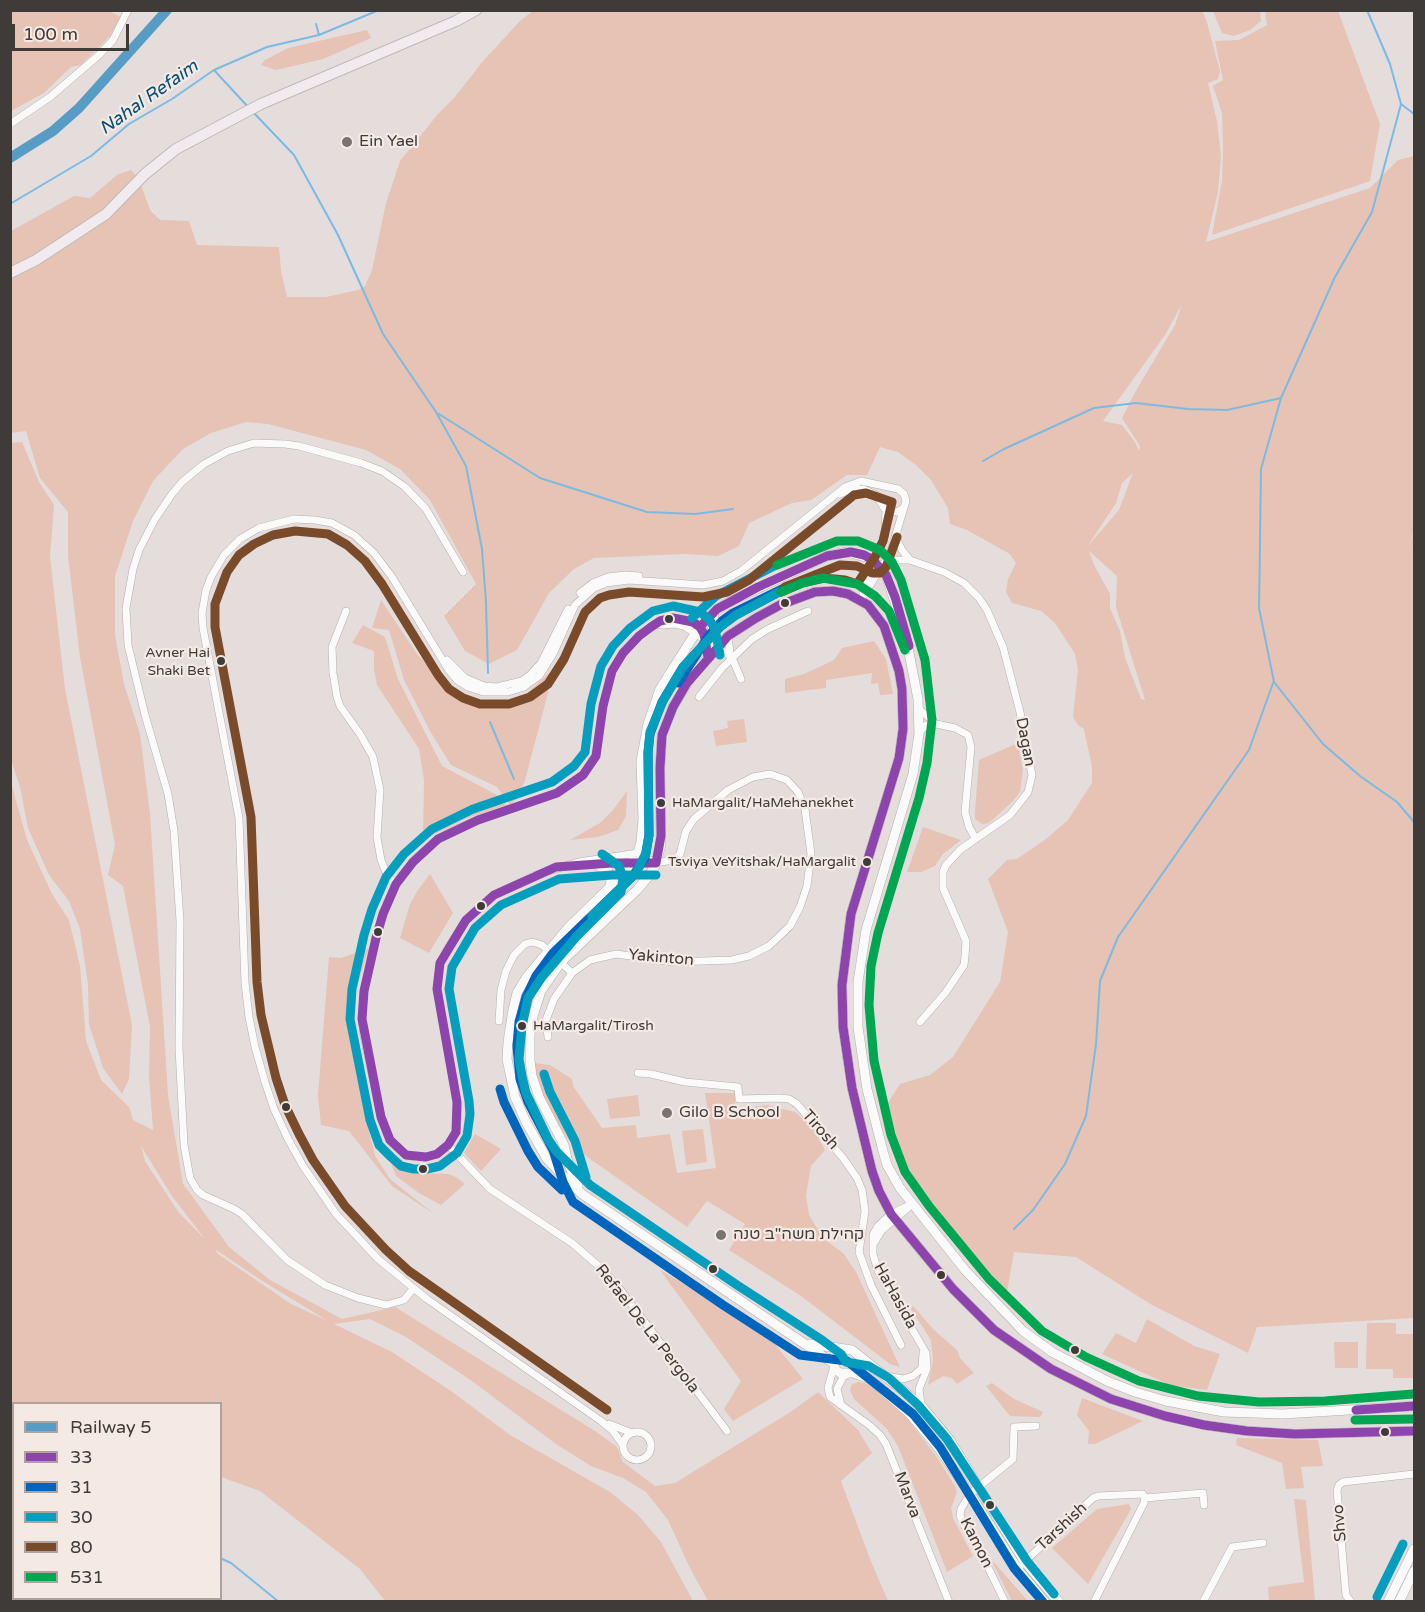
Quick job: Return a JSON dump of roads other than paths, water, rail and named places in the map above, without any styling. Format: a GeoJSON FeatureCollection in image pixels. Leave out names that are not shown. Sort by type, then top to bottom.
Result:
{"type":"FeatureCollection","features":[{"type":"Feature","properties":{"kind":"main road"},"geometry":{"type":"LineString","coordinates":[[10,273],[36,260],[106,214],[145,174],[176,149],[251,110],[456,21],[476,10]]}},
{"type":"Feature","properties":{"kind":"street"},"geometry":{"type":"LineString","coordinates":[[10,124],[50,97],[99,56],[113,40],[128,10]]}},
{"type":"Feature","properties":{"kind":"street"},"geometry":{"type":"LineString","coordinates":[[413,1289],[404,1300],[386,1305],[358,1298],[325,1285],[287,1260],[242,1214],[203,1195],[190,1178],[184,1145],[180,1059],[180,921],[174,831],[168,794],[132,665],[126,626],[126,608],[129,587],[140,550],[155,519],[172,494],[193,472],[210,460],[228,451],[254,443],[299,446],[371,466],[391,476],[412,493],[426,509],[463,572]]}},
{"type":"Feature","properties":{"kind":"street"},"geometry":{"type":"LineString","coordinates":[[623,1444],[632,1433],[638,1432],[647,1436],[651,1445],[649,1455],[644,1459],[634,1460],[626,1454],[623,1444],[612,1430],[601,1421],[413,1289],[378,1259],[356,1237],[319,1190],[288,1139],[265,1082],[255,1047],[248,1005],[238,818],[203,628],[202,613],[206,590],[213,571],[224,555],[240,539],[259,528],[294,519],[332,523],[354,535],[374,553],[392,577],[453,675],[468,687],[491,693],[515,690],[531,683],[539,676],[553,654],[571,612],[594,588],[616,581],[656,580],[703,585],[723,581],[741,571],[849,484],[861,481],[898,489],[904,494],[905,504],[896,538],[861,599]]}},
{"type":"Feature","properties":{"kind":"street"},"geometry":{"type":"LineString","coordinates":[[881,502],[884,493],[891,488]]}},
{"type":"Feature","properties":{"kind":"street"},"geometry":{"type":"LineString","coordinates":[[835,497],[852,489],[863,489],[873,492],[886,510],[881,565],[895,597],[905,632],[913,663],[919,709],[919,734],[910,786],[866,930],[859,964],[857,993],[860,1043],[873,1118],[887,1165],[912,1204],[980,1287],[1023,1331],[1052,1352],[1107,1381],[1166,1401],[1224,1412],[1283,1414],[1414,1406]]}},
{"type":"Feature","properties":{"kind":"street"},"geometry":{"type":"LineString","coordinates":[[886,510],[894,513],[902,509]]}},
{"type":"Feature","properties":{"kind":"street"},"geometry":{"type":"LineString","coordinates":[[896,538],[910,560]]}},
{"type":"Feature","properties":{"kind":"street"},"geometry":{"type":"LineString","coordinates":[[881,565],[856,553],[832,554],[758,587],[714,612],[698,631],[660,689],[648,724],[641,761],[643,819],[638,851],[632,863],[568,928],[532,970],[518,993],[508,1041],[509,1069],[515,1097],[538,1145],[547,1159],[582,1194],[806,1344],[834,1365],[840,1373],[870,1379],[909,1413],[938,1447],[1045,1602]]}},
{"type":"Feature","properties":{"kind":"street","name":"Dagan"},"geometry":{"type":"LineString","coordinates":[[881,565],[895,560],[910,560],[954,577],[979,597],[999,633],[1020,712],[1030,765],[1031,783],[1024,799],[1010,814],[950,859],[943,872],[945,896],[966,940],[964,965],[946,992],[920,1022]]}},
{"type":"Feature","properties":{"kind":"street"},"geometry":{"type":"LineString","coordinates":[[582,1194],[573,1178],[564,1145],[539,1097],[530,1060],[530,1034],[537,1001],[546,982],[561,962],[637,890],[656,863],[660,851],[662,735],[673,707],[687,683],[716,648],[742,626],[780,605],[815,592],[833,591],[848,594],[861,599],[879,618],[892,648],[902,689],[903,729],[899,758],[851,914],[842,985],[843,1027],[850,1079],[869,1161],[879,1191],[893,1217],[953,1289],[994,1330],[1050,1369],[1111,1399],[1204,1425],[1247,1431],[1295,1434],[1414,1431]]}},
{"type":"Feature","properties":{"kind":"street"},"geometry":{"type":"LineString","coordinates":[[346,611],[332,646],[337,697],[340,706],[374,757],[380,790],[377,837],[381,860],[388,877],[396,884]]}},
{"type":"Feature","properties":{"kind":"street"},"geometry":{"type":"LineString","coordinates":[[699,697],[732,657],[752,639],[808,611]]}},
{"type":"Feature","properties":{"kind":"street"},"geometry":{"type":"LineString","coordinates":[[714,612],[712,630],[716,648]]}},
{"type":"Feature","properties":{"kind":"street"},"geometry":{"type":"LineString","coordinates":[[638,851],[556,867],[515,884],[478,907],[457,932],[440,963],[437,978],[438,1002],[458,1114],[456,1132],[448,1145],[437,1154],[426,1157],[406,1155],[390,1140],[385,1130],[364,1036],[362,1007],[383,914],[396,884],[413,862],[438,839],[467,825],[557,793],[584,774],[596,756],[603,706],[612,671],[623,653],[651,627],[660,621],[673,618],[688,620],[707,642],[732,657]]}},
{"type":"Feature","properties":{"kind":"street"},"geometry":{"type":"LineString","coordinates":[[728,636],[732,657],[741,679]]}},
{"type":"Feature","properties":{"kind":"street"},"geometry":{"type":"LineString","coordinates":[[707,642],[708,657]]}},
{"type":"Feature","properties":{"kind":"street"},"geometry":{"type":"LineString","coordinates":[[919,709],[936,724]]}},
{"type":"Feature","properties":{"kind":"street"},"geometry":{"type":"LineString","coordinates":[[919,734],[926,725],[936,724],[962,730],[970,741],[971,757],[964,804],[966,819],[976,838]]}},
{"type":"Feature","properties":{"kind":"street","name":"Yakinton"},"geometry":{"type":"LineString","coordinates":[[572,973],[590,960],[607,955],[628,954],[674,962],[732,960],[759,952],[790,926],[807,886],[811,854],[802,800],[792,784],[779,776],[761,775],[743,781],[728,790],[694,819],[686,831],[680,854],[676,858]]}},
{"type":"Feature","properties":{"kind":"street"},"geometry":{"type":"LineString","coordinates":[[638,851],[646,859],[656,863]]}},
{"type":"Feature","properties":{"kind":"street"},"geometry":{"type":"LineString","coordinates":[[660,851],[668,858],[676,858]]}},
{"type":"Feature","properties":{"kind":"street"},"geometry":{"type":"LineString","coordinates":[[556,867],[656,863],[676,858]]}},
{"type":"Feature","properties":{"kind":"street"},"geometry":{"type":"LineString","coordinates":[[596,864],[609,872],[610,887]]}},
{"type":"Feature","properties":{"kind":"street"},"geometry":{"type":"LineString","coordinates":[[499,1021],[503,980],[514,955],[528,943],[536,942],[549,950],[572,973],[548,1010],[546,1020],[548,1037]]}},
{"type":"Feature","properties":{"kind":"street","name":"Tirosh"},"geometry":{"type":"LineString","coordinates":[[638,1073],[685,1082],[738,1087],[739,1099],[780,1098],[789,1099],[797,1104],[843,1158],[859,1184],[865,1211],[859,1252],[871,1285],[901,1345]]}},
{"type":"Feature","properties":{"kind":"street","name":"Refael De La Pergola"},"geometry":{"type":"LineString","coordinates":[[448,1145],[490,1189],[572,1243],[602,1269],[619,1288],[727,1431]]}},
{"type":"Feature","properties":{"kind":"street","name":"HaHasida"},"geometry":{"type":"LineString","coordinates":[[912,1204],[876,1228],[873,1245],[874,1262],[926,1353],[928,1365],[919,1389],[921,1405]]}},
{"type":"Feature","properties":{"kind":"street"},"geometry":{"type":"LineString","coordinates":[[871,1285],[883,1278]]}},
{"type":"Feature","properties":{"kind":"street"},"geometry":{"type":"LineString","coordinates":[[806,1344],[852,1350],[921,1405],[942,1429],[978,1487],[1020,1565],[1059,1602]]}},
{"type":"Feature","properties":{"kind":"street","name":"HaHasida"},"geometry":{"type":"LineString","coordinates":[[887,1376],[908,1378],[918,1373],[923,1361],[922,1345]]}},
{"type":"Feature","properties":{"kind":"street"},"geometry":{"type":"LineString","coordinates":[[834,1365],[836,1353],[844,1349]]}},
{"type":"Feature","properties":{"kind":"street"},"geometry":{"type":"LineString","coordinates":[[841,1405],[837,1389],[843,1377],[850,1374],[859,1364],[858,1356]]}},
{"type":"Feature","properties":{"kind":"street","name":"Marva"},"geometry":{"type":"LineString","coordinates":[[834,1365],[828,1388],[830,1397],[869,1425],[886,1444],[949,1602]]}},
{"type":"Feature","properties":{"kind":"street"},"geometry":{"type":"LineString","coordinates":[[601,1421],[632,1433]]}},
{"type":"Feature","properties":{"kind":"street","name":"Kamon"},"geometry":{"type":"LineString","coordinates":[[1005,1602],[960,1515],[963,1503],[970,1494],[1013,1459],[1014,1427],[1035,1426]]}},
{"type":"Feature","properties":{"kind":"street","name":"Shvo"},"geometry":{"type":"LineString","coordinates":[[1351,1602],[1346,1595],[1337,1490],[1339,1485],[1342,1482],[1414,1474]]}},
{"type":"Feature","properties":{"kind":"street","name":"Tarshish"},"geometry":{"type":"LineString","coordinates":[[1020,1565],[1093,1498],[1098,1496],[1138,1493],[1143,1494],[1145,1498],[1203,1493],[1204,1504]]}},
{"type":"Feature","properties":{"kind":"street"},"geometry":{"type":"LineString","coordinates":[[1094,1602],[1145,1498]]}},
{"type":"Feature","properties":{"kind":"street"},"geometry":{"type":"LineString","coordinates":[[1203,1602],[1232,1547],[1263,1542]]}},
{"type":"Feature","properties":{"kind":"street"},"geometry":{"type":"LineString","coordinates":[[1399,1602],[1411,1569],[1414,1549]]}},
{"type":"Feature","properties":{"kind":"street"},"geometry":{"type":"LineString","coordinates":[[1388,1602],[1411,1569]]}},
{"type":"Feature","properties":{"kind":"waterway","name":"Nahal Refaim"},"geometry":{"type":"LineString","coordinates":[[10,204],[91,156],[129,124],[172,99],[214,70],[267,47],[319,35],[379,10]]}},
{"type":"Feature","properties":{"kind":"waterway"},"geometry":{"type":"LineString","coordinates":[[1367,10],[1390,64],[1401,104],[1414,114]]}},
{"type":"Feature","properties":{"kind":"waterway"},"geometry":{"type":"LineString","coordinates":[[316,24],[319,35]]}},
{"type":"Feature","properties":{"kind":"waterway"},"geometry":{"type":"LineString","coordinates":[[214,70],[249,108]]}},
{"type":"Feature","properties":{"kind":"waterway"},"geometry":{"type":"LineString","coordinates":[[1401,104],[1372,212],[1335,277],[1281,398],[1261,469],[1259,608],[1274,682],[1323,744],[1360,776],[1397,802],[1414,822]]}},
{"type":"Feature","properties":{"kind":"waterway"},"geometry":{"type":"LineString","coordinates":[[253,112],[294,155],[338,235],[383,334],[436,412],[466,466],[482,549],[488,673]]}},
{"type":"Feature","properties":{"kind":"waterway"},"geometry":{"type":"LineString","coordinates":[[983,461],[1094,408],[1136,403],[1188,409],[1227,410],[1281,398]]}},
{"type":"Feature","properties":{"kind":"waterway"},"geometry":{"type":"LineString","coordinates":[[439,414],[540,478],[647,512],[695,514],[733,509]]}},
{"type":"Feature","properties":{"kind":"waterway"},"geometry":{"type":"LineString","coordinates":[[1014,1229],[1033,1210],[1065,1164],[1086,1116],[1096,1044],[1100,981],[1118,937],[1249,750],[1273,683]]}},
{"type":"Feature","properties":{"kind":"waterway"},"geometry":{"type":"LineString","coordinates":[[490,722],[514,779]]}},
{"type":"Feature","properties":{"kind":"waterway"},"geometry":{"type":"LineString","coordinates":[[222,1559],[231,1563],[279,1602]]}},
{"type":"Feature","properties":{"kind":"rail line","name":"5"},"geometry":{"type":"LineString","coordinates":[[10,158],[53,131],[79,108],[167,10]]}},
{"type":"Feature","properties":{"kind":"place","name":"Ein Yael"},"geometry":{"type":"Point","coordinates":[347,142]}},
{"type":"Feature","properties":{"kind":"place","name":"Avner Hai Shaki Bet"},"geometry":{"type":"Point","coordinates":[221,661]}},
{"type":"Feature","properties":{"kind":"place","name":"HaMargalit/HaMehanekhet"},"geometry":{"type":"Point","coordinates":[661,803]}},
{"type":"Feature","properties":{"kind":"place","name":"Tsviya VeYitshak/HaMargalit"},"geometry":{"type":"Point","coordinates":[867,862]}},
{"type":"Feature","properties":{"kind":"place","name":"HaMargalit/Tirosh"},"geometry":{"type":"Point","coordinates":[522,1026]}},
{"type":"Feature","properties":{"kind":"place","name":"Gilo B School"},"geometry":{"type":"Point","coordinates":[667,1113]}},
{"type":"Feature","properties":{"kind":"place","name":"קהילת משה\"ב טנה"},"geometry":{"type":"Point","coordinates":[721,1235]}}]}
